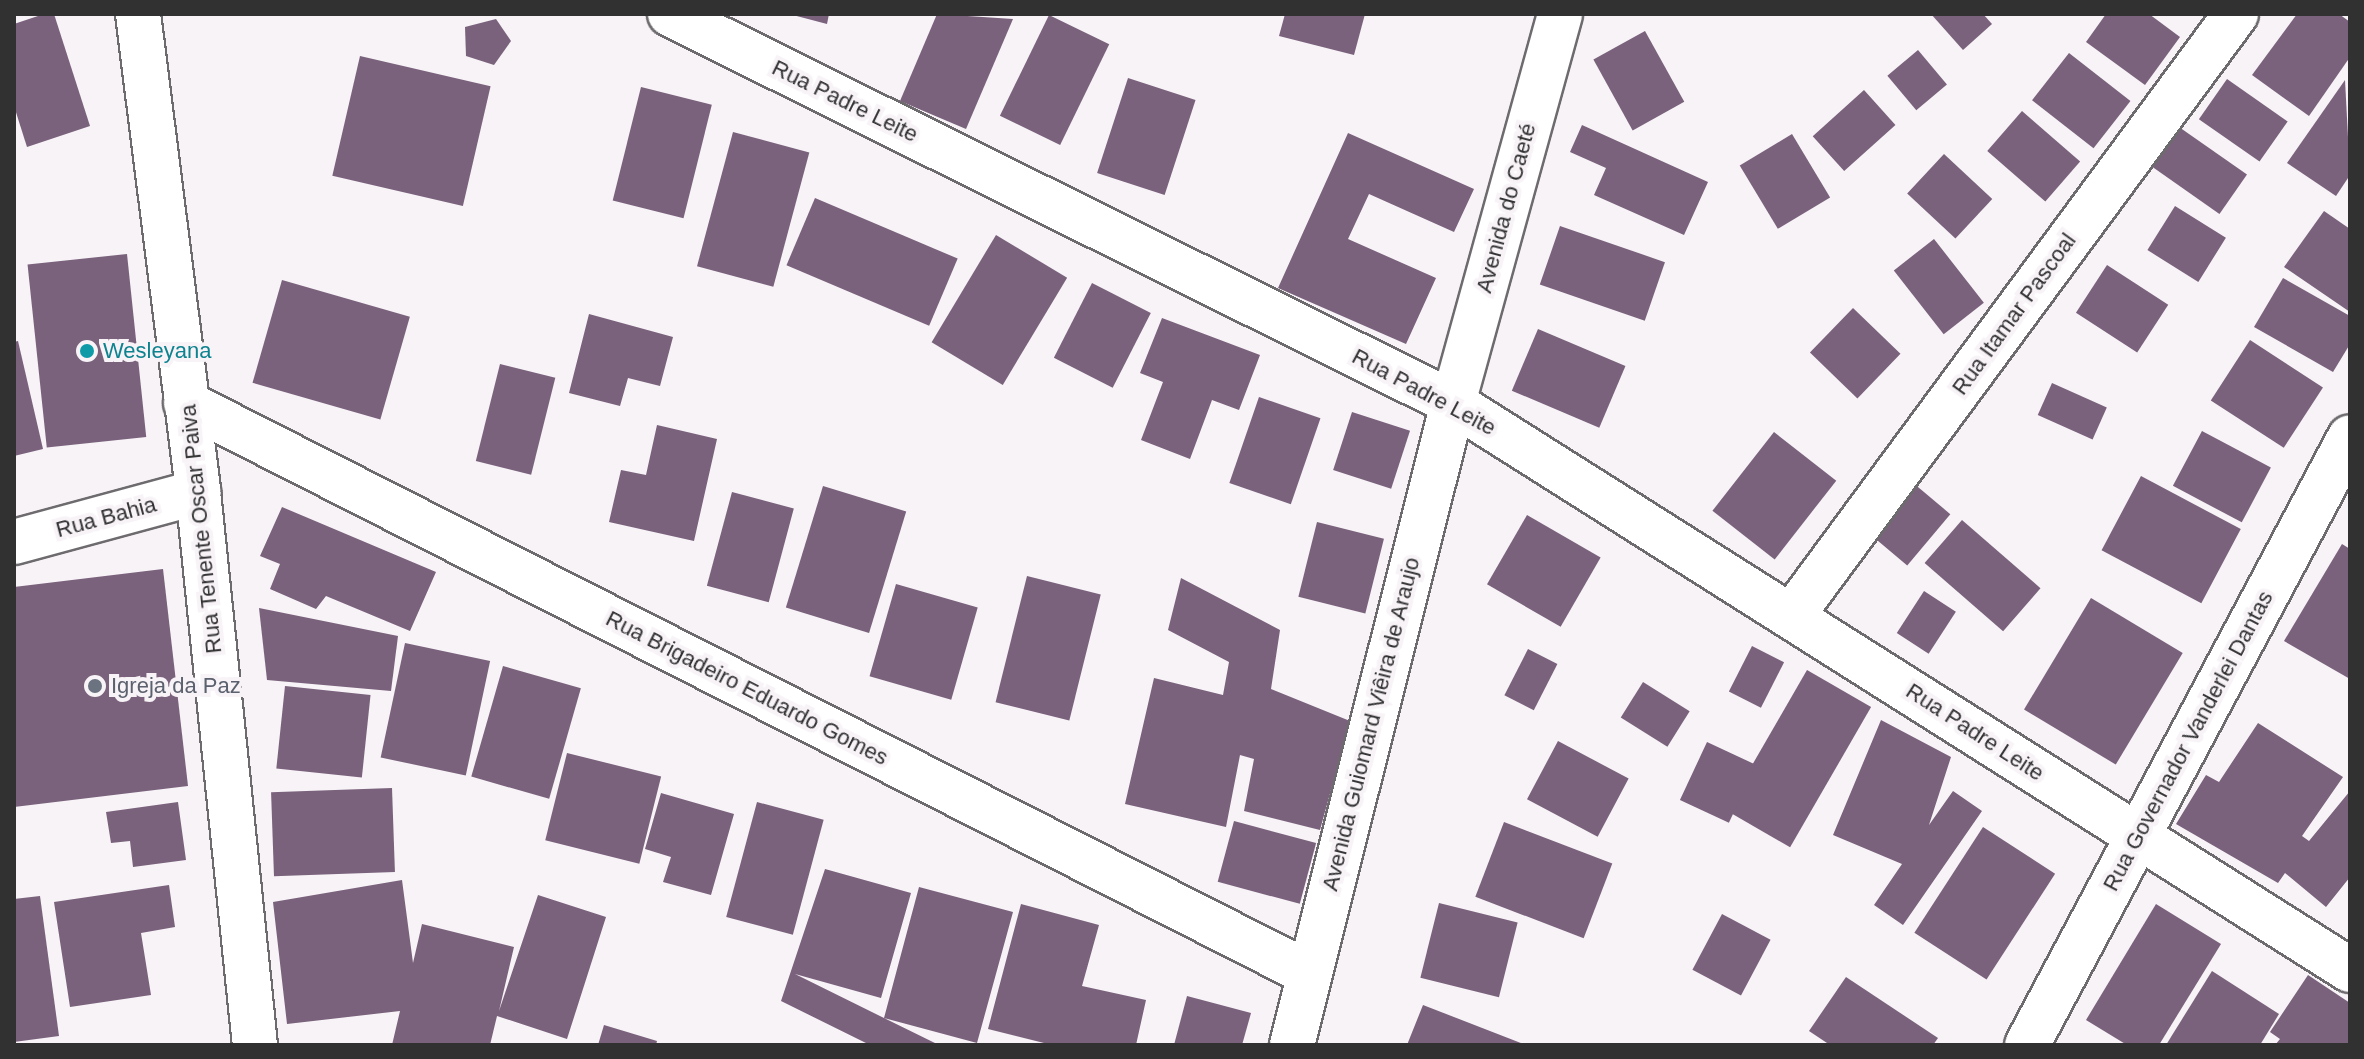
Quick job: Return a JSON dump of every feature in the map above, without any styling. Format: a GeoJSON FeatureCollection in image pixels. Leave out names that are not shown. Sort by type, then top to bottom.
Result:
{"type":"FeatureCollection","features":[{"type":"Feature","properties":{"kind":"street","name":"Rua Tenente Oscar Paiva"},"geometry":{"type":"LineString","coordinates":[[138,14],[198,492],[255,1045]]}},
{"type":"Feature","properties":{"kind":"street","name":"Rua Padre Leite"},"geometry":{"type":"LineString","coordinates":[[670,14],[1453,403],[1793,614],[2138,838],[2350,970]]}},
{"type":"Feature","properties":{"kind":"street","name":"Avenida do Caeté"},"geometry":{"type":"LineString","coordinates":[[1453,403],[1560,14]]}},
{"type":"Feature","properties":{"kind":"street","name":"Rua Itamar Pascoal"},"geometry":{"type":"LineString","coordinates":[[1793,614],[2236,14]]}},
{"type":"Feature","properties":{"kind":"street","name":"Rua Brigadeiro Eduardo Gomes"},"geometry":{"type":"LineString","coordinates":[[186,403],[1308,973]]}},
{"type":"Feature","properties":{"kind":"street","name":"Avenida Guiomard Viêira de Araujo"},"geometry":{"type":"LineString","coordinates":[[1292,1045],[1453,403]]}},
{"type":"Feature","properties":{"kind":"street","name":"Rua Governador Vanderlei Dantas"},"geometry":{"type":"LineString","coordinates":[[2027,1045],[2350,437]]}},
{"type":"Feature","properties":{"kind":"street","name":"Rua Bahia"},"geometry":{"type":"LineString","coordinates":[[14,542],[198,492]]}},
{"type":"Feature","properties":{"kind":"building"},"geometry":{"type":"Polygon","coordinates":[[[44,14],[54,14],[90,126],[27,147],[14,106],[14,24],[44,14]]]}},
{"type":"Feature","properties":{"kind":"building"},"geometry":{"type":"Polygon","coordinates":[[[789,14],[829,14],[827,24],[789,14]]]}},
{"type":"Feature","properties":{"kind":"building"},"geometry":{"type":"Polygon","coordinates":[[[937,14],[1013,19],[966,129],[900,101],[937,14]]]}},
{"type":"Feature","properties":{"kind":"building"},"geometry":{"type":"Polygon","coordinates":[[[1285,14],[1365,14],[1354,55],[1279,36],[1285,14]]]}},
{"type":"Feature","properties":{"kind":"building"},"geometry":{"type":"Polygon","coordinates":[[[1931,14],[1983,14],[1992,24],[1963,50],[1931,14]]]}},
{"type":"Feature","properties":{"kind":"building"},"geometry":{"type":"Polygon","coordinates":[[[2106,14],[2149,14],[2180,37],[2145,85],[2086,42],[2106,14]]]}},
{"type":"Feature","properties":{"kind":"building"},"geometry":{"type":"Polygon","coordinates":[[[2297,14],[2339,14],[2350,22],[2350,57],[2309,116],[2252,75],[2297,14]]]}},
{"type":"Feature","properties":{"kind":"building"},"geometry":{"type":"Polygon","coordinates":[[[1049,15],[1109,44],[1060,145],[1000,116],[1049,15]]]}},
{"type":"Feature","properties":{"kind":"building"},"geometry":{"type":"Polygon","coordinates":[[[496,19],[511,41],[494,65],[466,56],[465,27],[496,19]]]}},
{"type":"Feature","properties":{"kind":"building"},"geometry":{"type":"Polygon","coordinates":[[[1645,31],[1684,102],[1633,130],[1593,60],[1645,31]]]}},
{"type":"Feature","properties":{"kind":"building"},"geometry":{"type":"Polygon","coordinates":[[[1918,50],[1947,84],[1916,110],[1887,76],[1918,50]]]}},
{"type":"Feature","properties":{"kind":"building"},"geometry":{"type":"Polygon","coordinates":[[[2069,53],[2130,101],[2094,148],[2032,100],[2069,53]]]}},
{"type":"Feature","properties":{"kind":"building"},"geometry":{"type":"Polygon","coordinates":[[[360,56],[491,86],[463,206],[332,176],[360,56]]]}},
{"type":"Feature","properties":{"kind":"building"},"geometry":{"type":"Polygon","coordinates":[[[1128,78],[1196,100],[1165,195],[1097,173],[1128,78]]]}},
{"type":"Feature","properties":{"kind":"building"},"geometry":{"type":"Polygon","coordinates":[[[2227,79],[2288,121],[2260,162],[2199,119],[2227,79]]]}},
{"type":"Feature","properties":{"kind":"building"},"geometry":{"type":"Polygon","coordinates":[[[2345,80],[2350,175],[2336,196],[2287,163],[2345,80]]]}},
{"type":"Feature","properties":{"kind":"building"},"geometry":{"type":"Polygon","coordinates":[[[641,87],[712,105],[684,218],[613,201],[641,87]]]}},
{"type":"Feature","properties":{"kind":"building"},"geometry":{"type":"Polygon","coordinates":[[[1864,90],[1895,125],[1844,171],[1813,136],[1864,90]]]}},
{"type":"Feature","properties":{"kind":"building"},"geometry":{"type":"Polygon","coordinates":[[[2022,111],[2080,162],[2045,202],[1987,151],[2022,111]]]}},
{"type":"Feature","properties":{"kind":"building"},"geometry":{"type":"Polygon","coordinates":[[[1582,125],[1708,182],[1684,235],[1594,195],[1606,168],[1570,152],[1582,125]]]}},
{"type":"Feature","properties":{"kind":"building"},"geometry":{"type":"Polygon","coordinates":[[[2179,127],[2247,175],[2219,214],[2151,166],[2179,127]]]}},
{"type":"Feature","properties":{"kind":"building"},"geometry":{"type":"Polygon","coordinates":[[[733,132],[809,152],[773,287],[697,266],[733,132]]]}},
{"type":"Feature","properties":{"kind":"building"},"geometry":{"type":"Polygon","coordinates":[[[1348,133],[1474,189],[1454,232],[1369,194],[1348,239],[1436,278],[1406,344],[1278,288],[1348,133]]]}},
{"type":"Feature","properties":{"kind":"building"},"geometry":{"type":"Polygon","coordinates":[[[1792,134],[1830,197],[1778,229],[1740,165],[1792,134]]]}},
{"type":"Feature","properties":{"kind":"building"},"geometry":{"type":"Polygon","coordinates":[[[1944,154],[1992,199],[1955,239],[1907,193],[1944,154]]]}},
{"type":"Feature","properties":{"kind":"building"},"geometry":{"type":"Polygon","coordinates":[[[815,198],[958,259],[929,326],[786,265],[815,198]]]}},
{"type":"Feature","properties":{"kind":"building"},"geometry":{"type":"Polygon","coordinates":[[[2175,206],[2226,238],[2198,282],[2147,250],[2175,206]]]}},
{"type":"Feature","properties":{"kind":"building"},"geometry":{"type":"Polygon","coordinates":[[[2324,211],[2350,229],[2350,312],[2284,267],[2324,211]]]}},
{"type":"Feature","properties":{"kind":"building"},"geometry":{"type":"Polygon","coordinates":[[[1560,226],[1665,262],[1645,321],[1540,285],[1560,226]]]}},
{"type":"Feature","properties":{"kind":"building"},"geometry":{"type":"Polygon","coordinates":[[[996,235],[1067,278],[1003,385],[932,342],[996,235]]]}},
{"type":"Feature","properties":{"kind":"building"},"geometry":{"type":"Polygon","coordinates":[[[1934,239],[1984,303],[1944,334],[1894,270],[1934,239]]]}},
{"type":"Feature","properties":{"kind":"building","name":"Wesleyana"},"geometry":{"type":"Polygon","coordinates":[[[127,254],[146,437],[47,447],[28,264],[127,254]]]}},
{"type":"Feature","properties":{"kind":"building"},"geometry":{"type":"Polygon","coordinates":[[[2107,265],[2168,305],[2137,353],[2076,313],[2107,265]]]}},
{"type":"Feature","properties":{"kind":"building"},"geometry":{"type":"Polygon","coordinates":[[[2283,278],[2350,316],[2350,344],[2333,372],[2254,327],[2283,278]]]}},
{"type":"Feature","properties":{"kind":"building"},"geometry":{"type":"Polygon","coordinates":[[[282,280],[410,317],[380,420],[253,383],[282,280]]]}},
{"type":"Feature","properties":{"kind":"building"},"geometry":{"type":"Polygon","coordinates":[[[1092,283],[1151,313],[1113,388],[1054,358],[1092,283]]]}},
{"type":"Feature","properties":{"kind":"building"},"geometry":{"type":"Polygon","coordinates":[[[1853,308],[1900,354],[1857,398],[1810,353],[1853,308]]]}},
{"type":"Feature","properties":{"kind":"building"},"geometry":{"type":"Polygon","coordinates":[[[589,314],[673,337],[660,386],[628,378],[620,406],[569,393],[589,314]]]}},
{"type":"Feature","properties":{"kind":"building"},"geometry":{"type":"Polygon","coordinates":[[[1162,318],[1260,355],[1239,410],[1212,400],[1190,459],[1141,440],[1163,382],[1140,373],[1162,318]]]}},
{"type":"Feature","properties":{"kind":"building"},"geometry":{"type":"Polygon","coordinates":[[[1538,329],[1625,366],[1599,428],[1512,391],[1538,329]]]}},
{"type":"Feature","properties":{"kind":"building"},"geometry":{"type":"Polygon","coordinates":[[[2250,340],[2323,387],[2284,448],[2211,400],[2250,340]]]}},
{"type":"Feature","properties":{"kind":"building"},"geometry":{"type":"Polygon","coordinates":[[[18,341],[43,449],[14,456],[14,342],[18,341]]]}},
{"type":"Feature","properties":{"kind":"building"},"geometry":{"type":"Polygon","coordinates":[[[500,364],[555,378],[531,475],[476,461],[500,364]]]}},
{"type":"Feature","properties":{"kind":"building"},"geometry":{"type":"Polygon","coordinates":[[[2052,383],[2107,407],[2093,439],[2038,415],[2052,383]]]}},
{"type":"Feature","properties":{"kind":"building"},"geometry":{"type":"Polygon","coordinates":[[[1259,397],[1320,418],[1291,504],[1229,483],[1259,397]]]}},
{"type":"Feature","properties":{"kind":"building"},"geometry":{"type":"Polygon","coordinates":[[[1352,412],[1410,431],[1391,489],[1333,470],[1352,412]]]}},
{"type":"Feature","properties":{"kind":"building"},"geometry":{"type":"Polygon","coordinates":[[[657,425],[717,439],[694,541],[609,522],[621,470],[646,475],[657,425]]]}},
{"type":"Feature","properties":{"kind":"building"},"geometry":{"type":"Polygon","coordinates":[[[2202,431],[2271,468],[2242,522],[2173,486],[2202,431]]]}},
{"type":"Feature","properties":{"kind":"building"},"geometry":{"type":"Polygon","coordinates":[[[1774,432],[1836,481],[1775,559],[1712,511],[1774,432]]]}},
{"type":"Feature","properties":{"kind":"building"},"geometry":{"type":"Polygon","coordinates":[[[2141,476],[2241,529],[2201,603],[2102,550],[2141,476]]]}},
{"type":"Feature","properties":{"kind":"building"},"geometry":{"type":"Polygon","coordinates":[[[1912,482],[1950,514],[1907,565],[1869,533],[1912,482]]]}},
{"type":"Feature","properties":{"kind":"building"},"geometry":{"type":"Polygon","coordinates":[[[823,486],[906,511],[869,633],[786,607],[823,486]]]}},
{"type":"Feature","properties":{"kind":"building"},"geometry":{"type":"Polygon","coordinates":[[[732,492],[794,509],[769,602],[707,586],[732,492]]]}},
{"type":"Feature","properties":{"kind":"building"},"geometry":{"type":"Polygon","coordinates":[[[282,507],[436,572],[410,631],[326,596],[316,609],[270,589],[280,564],[260,556],[282,507]]]}},
{"type":"Feature","properties":{"kind":"building"},"geometry":{"type":"Polygon","coordinates":[[[1527,515],[1601,558],[1561,627],[1487,584],[1527,515]]]}},
{"type":"Feature","properties":{"kind":"building"},"geometry":{"type":"Polygon","coordinates":[[[1962,520],[2040,588],[2003,631],[1925,563],[1962,520]]]}},
{"type":"Feature","properties":{"kind":"building"},"geometry":{"type":"Polygon","coordinates":[[[1317,522],[1384,539],[1365,613],[1298,597],[1317,522]]]}},
{"type":"Feature","properties":{"kind":"building"},"geometry":{"type":"Polygon","coordinates":[[[2342,544],[2350,549],[2350,679],[2284,641],[2342,544]]]}},
{"type":"Feature","properties":{"kind":"building","name":"Igreja da Paz"},"geometry":{"type":"Polygon","coordinates":[[[163,569],[188,786],[14,807],[14,587],[163,569]]]}},
{"type":"Feature","properties":{"kind":"building"},"geometry":{"type":"Polygon","coordinates":[[[1027,576],[1101,594],[1069,721],[996,702],[1027,576]]]}},
{"type":"Feature","properties":{"kind":"building"},"geometry":{"type":"Polygon","coordinates":[[[1181,578],[1280,630],[1271,689],[1350,721],[1320,830],[1244,811],[1254,759],[1240,755],[1226,827],[1125,804],[1154,678],[1223,695],[1229,662],[1168,630],[1181,578]]]}},
{"type":"Feature","properties":{"kind":"building"},"geometry":{"type":"Polygon","coordinates":[[[896,584],[978,607],[951,700],[870,676],[896,584]]]}},
{"type":"Feature","properties":{"kind":"building"},"geometry":{"type":"Polygon","coordinates":[[[1924,591],[1956,612],[1929,654],[1897,633],[1924,591]]]}},
{"type":"Feature","properties":{"kind":"building"},"geometry":{"type":"Polygon","coordinates":[[[2091,598],[2183,653],[2116,765],[2024,709],[2091,598]]]}},
{"type":"Feature","properties":{"kind":"building"},"geometry":{"type":"Polygon","coordinates":[[[259,608],[398,636],[391,691],[267,680],[259,608]]]}},
{"type":"Feature","properties":{"kind":"building"},"geometry":{"type":"Polygon","coordinates":[[[405,643],[490,661],[466,776],[381,757],[405,643]]]}},
{"type":"Feature","properties":{"kind":"building"},"geometry":{"type":"Polygon","coordinates":[[[1752,646],[1784,662],[1761,708],[1729,691],[1752,646]]]}},
{"type":"Feature","properties":{"kind":"building"},"geometry":{"type":"Polygon","coordinates":[[[1528,649],[1557,664],[1534,710],[1504,695],[1528,649]]]}},
{"type":"Feature","properties":{"kind":"building"},"geometry":{"type":"Polygon","coordinates":[[[503,666],[581,688],[549,799],[471,777],[503,666]]]}},
{"type":"Feature","properties":{"kind":"building"},"geometry":{"type":"Polygon","coordinates":[[[1807,670],[1871,707],[1790,847],[1726,810],[1807,670]]]}},
{"type":"Feature","properties":{"kind":"building"},"geometry":{"type":"Polygon","coordinates":[[[1643,682],[1690,711],[1667,747],[1621,718],[1643,682]]]}},
{"type":"Feature","properties":{"kind":"building"},"geometry":{"type":"Polygon","coordinates":[[[285,686],[371,695],[362,778],[276,769],[285,686]]]}},
{"type":"Feature","properties":{"kind":"building"},"geometry":{"type":"Polygon","coordinates":[[[1881,720],[1951,757],[1929,825],[1953,791],[1982,811],[1903,925],[1874,905],[1902,864],[1833,835],[1881,720]]]}},
{"type":"Feature","properties":{"kind":"building"},"geometry":{"type":"Polygon","coordinates":[[[2258,723],[2343,777],[2302,836],[2309,841],[2350,791],[2350,877],[2326,907],[2285,873],[2278,883],[2176,824],[2206,775],[2219,782],[2258,723]]]}},
{"type":"Feature","properties":{"kind":"building"},"geometry":{"type":"Polygon","coordinates":[[[1558,741],[1629,779],[1598,837],[1527,799],[1558,741]]]}},
{"type":"Feature","properties":{"kind":"building"},"geometry":{"type":"Polygon","coordinates":[[[1707,742],[1756,765],[1729,823],[1680,800],[1707,742]]]}},
{"type":"Feature","properties":{"kind":"building"},"geometry":{"type":"Polygon","coordinates":[[[567,753],[661,776],[639,864],[545,840],[567,753]]]}},
{"type":"Feature","properties":{"kind":"building"},"geometry":{"type":"Polygon","coordinates":[[[392,788],[395,872],[274,876],[271,792],[392,788]]]}},
{"type":"Feature","properties":{"kind":"building"},"geometry":{"type":"Polygon","coordinates":[[[661,793],[734,814],[711,895],[663,882],[671,857],[645,849],[661,793]]]}},
{"type":"Feature","properties":{"kind":"building"},"geometry":{"type":"Polygon","coordinates":[[[178,802],[186,860],[133,867],[130,841],[111,843],[106,812],[178,802]]]}},
{"type":"Feature","properties":{"kind":"building"},"geometry":{"type":"Polygon","coordinates":[[[757,802],[824,820],[793,935],[726,917],[757,802]]]}},
{"type":"Feature","properties":{"kind":"building"},"geometry":{"type":"Polygon","coordinates":[[[1234,821],[1316,843],[1300,904],[1218,882],[1234,821]]]}},
{"type":"Feature","properties":{"kind":"building"},"geometry":{"type":"Polygon","coordinates":[[[1504,822],[1612,864],[1584,938],[1475,897],[1504,822]]]}},
{"type":"Feature","properties":{"kind":"building"},"geometry":{"type":"Polygon","coordinates":[[[1983,827],[2055,874],[1987,980],[1914,933],[1983,827]]]}},
{"type":"Feature","properties":{"kind":"building"},"geometry":{"type":"Polygon","coordinates":[[[825,869],[911,893],[881,998],[795,974],[939,1045],[870,1045],[781,1001],[825,869]]]}},
{"type":"Feature","properties":{"kind":"building"},"geometry":{"type":"Polygon","coordinates":[[[402,880],[413,963],[422,924],[514,947],[499,1011],[538,895],[606,917],[567,1039],[497,1016],[490,1045],[392,1045],[400,1011],[287,1024],[273,902],[402,880]]]}},
{"type":"Feature","properties":{"kind":"building"},"geometry":{"type":"Polygon","coordinates":[[[169,885],[175,927],[141,933],[151,995],[70,1007],[54,902],[169,885]]]}},
{"type":"Feature","properties":{"kind":"building"},"geometry":{"type":"Polygon","coordinates":[[[919,887],[1013,912],[977,1043],[884,1018],[919,887]]]}},
{"type":"Feature","properties":{"kind":"building"},"geometry":{"type":"Polygon","coordinates":[[[40,896],[59,1036],[14,1042],[14,899],[40,896]]]}},
{"type":"Feature","properties":{"kind":"building"},"geometry":{"type":"Polygon","coordinates":[[[1439,903],[1518,923],[1499,997],[1420,978],[1439,903]]]}},
{"type":"Feature","properties":{"kind":"building"},"geometry":{"type":"Polygon","coordinates":[[[1021,904],[1099,925],[1082,986],[1146,1000],[1136,1045],[1052,1045],[988,1029],[1021,904]]]}},
{"type":"Feature","properties":{"kind":"building"},"geometry":{"type":"Polygon","coordinates":[[[2156,904],[2221,944],[2159,1045],[2127,1045],[2086,1020],[2156,904]]]}},
{"type":"Feature","properties":{"kind":"building"},"geometry":{"type":"Polygon","coordinates":[[[1722,914],[1771,940],[1741,995],[1692,970],[1722,914]]]}},
{"type":"Feature","properties":{"kind":"building"},"geometry":{"type":"Polygon","coordinates":[[[2212,971],[2279,1014],[2260,1045],[2166,1045],[2212,971]]]}},
{"type":"Feature","properties":{"kind":"building"},"geometry":{"type":"Polygon","coordinates":[[[2308,975],[2350,1003],[2350,1045],[2275,1045],[2280,1039],[2270,1032],[2308,975]]]}},
{"type":"Feature","properties":{"kind":"building"},"geometry":{"type":"Polygon","coordinates":[[[1846,977],[1938,1038],[1933,1045],[1830,1045],[1809,1031],[1846,977]]]}},
{"type":"Feature","properties":{"kind":"building"},"geometry":{"type":"Polygon","coordinates":[[[1187,996],[1251,1013],[1242,1045],[1174,1045],[1187,996]]]}},
{"type":"Feature","properties":{"kind":"building"},"geometry":{"type":"Polygon","coordinates":[[[1423,1005],[1526,1045],[1407,1045],[1423,1005]]]}},
{"type":"Feature","properties":{"kind":"building"},"geometry":{"type":"Polygon","coordinates":[[[604,1025],[657,1041],[656,1045],[598,1045],[604,1025]]]}},
{"type":"Feature","properties":{"kind":"place","name":"Wesleyana"},"geometry":{"type":"Point","coordinates":[87,351]}},
{"type":"Feature","properties":{"kind":"place","name":"Igreja da Paz"},"geometry":{"type":"Point","coordinates":[95,686]}}]}
